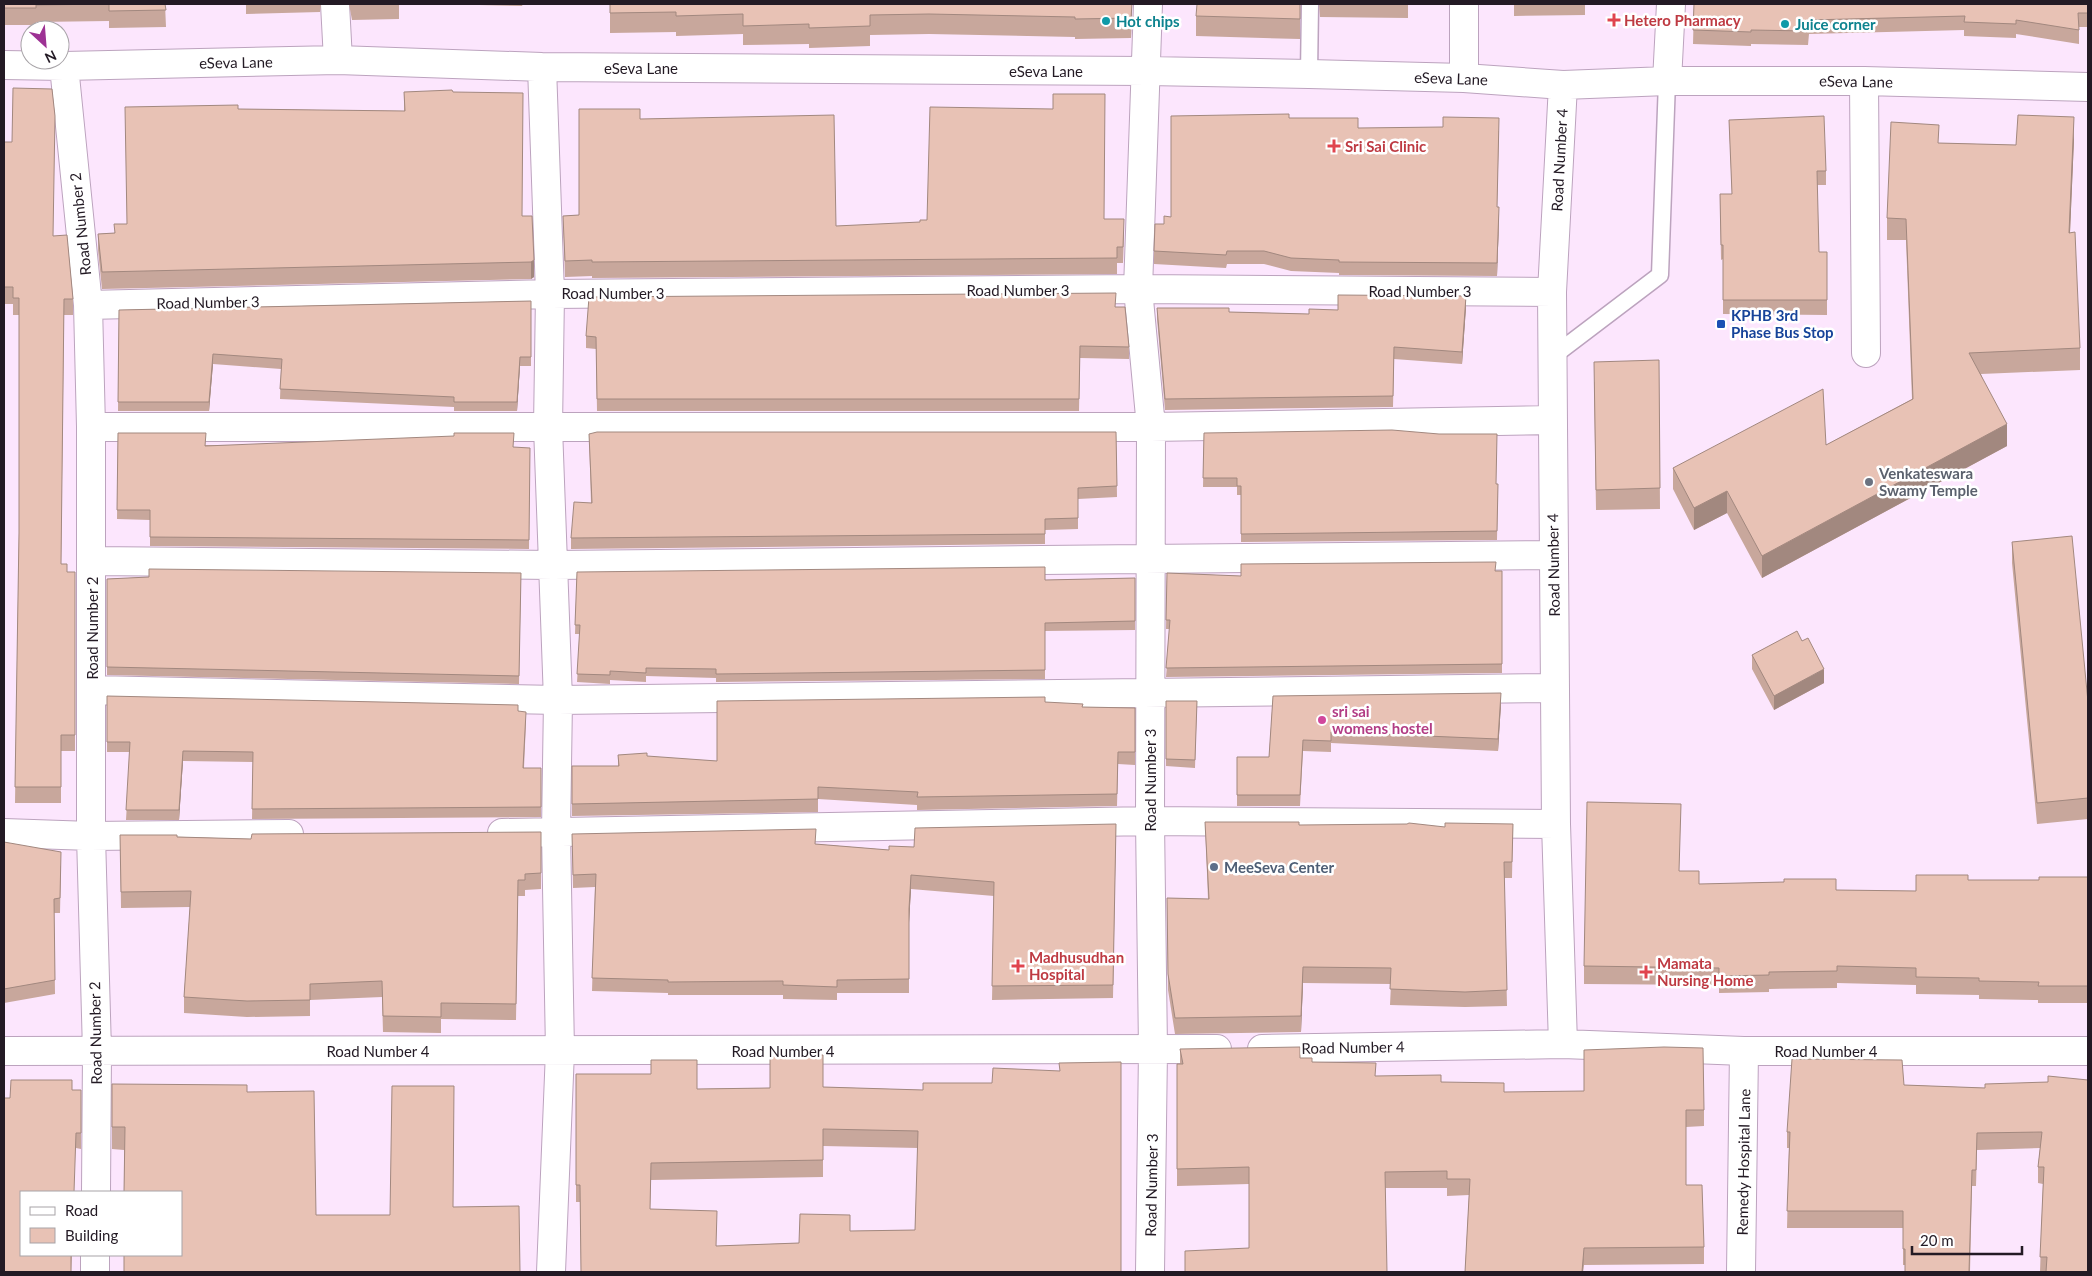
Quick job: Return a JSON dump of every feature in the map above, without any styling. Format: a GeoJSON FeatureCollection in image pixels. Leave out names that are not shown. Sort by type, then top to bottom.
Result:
{"type":"FeatureCollection","features":[{"type":"Feature","properties":{"kind":"street"},"geometry":{"type":"LineString","coordinates":[[335,4],[338,60]]}},
{"type":"Feature","properties":{"kind":"street","name":"Road Number 3"},"geometry":{"type":"LineString","coordinates":[[1148,4],[1138,289],[1150,427],[1150,821],[1153,1050],[1150,1272]]}},
{"type":"Feature","properties":{"kind":"street"},"geometry":{"type":"LineString","coordinates":[[1464,4],[1464,78]]}},
{"type":"Feature","properties":{"kind":"street"},"geometry":{"type":"LineString","coordinates":[[1667,81],[1671,4]]}},
{"type":"Feature","properties":{"kind":"street","name":"eSeva Lane"},"geometry":{"type":"LineString","coordinates":[[70,66],[338,60],[542,68],[1147,71],[1309,74],[1464,78],[1563,85],[1667,81],[1864,80],[2088,87]]}},
{"type":"Feature","properties":{"kind":"street","name":"eSeva Lane"},"geometry":{"type":"LineString","coordinates":[[4,64],[20,65]]}},
{"type":"Feature","properties":{"kind":"street"},"geometry":{"type":"LineString","coordinates":[[542,68],[550,294],[548,427],[558,700],[556,832],[560,1050],[551,1272]]}},
{"type":"Feature","properties":{"kind":"street","name":"Road Number 2"},"geometry":{"type":"LineString","coordinates":[[64,70],[88,305],[91,427],[92,836],[96,1051],[96,1191]]}},
{"type":"Feature","properties":{"kind":"street"},"geometry":{"type":"LineString","coordinates":[[1864,80],[1866,353]]}},
{"type":"Feature","properties":{"kind":"street","name":"Road Number 4"},"geometry":{"type":"LineString","coordinates":[[1563,85],[1552,292],[1556,824],[1563,1044]]}},
{"type":"Feature","properties":{"kind":"street","name":"Road Number 3"},"geometry":{"type":"LineString","coordinates":[[88,305],[550,294],[1138,289],[1552,292]]}},
{"type":"Feature","properties":{"kind":"street"},"geometry":{"type":"LineString","coordinates":[[91,427],[1150,427],[1553,420]]}},
{"type":"Feature","properties":{"kind":"street"},"geometry":{"type":"LineString","coordinates":[[92,561],[553,565],[1553,555]]}},
{"type":"Feature","properties":{"kind":"street"},"geometry":{"type":"LineString","coordinates":[[92,690],[558,700],[1555,688]]}},
{"type":"Feature","properties":{"kind":"street"},"geometry":{"type":"LineString","coordinates":[[477,833],[1150,821],[1556,824]]}},
{"type":"Feature","properties":{"kind":"street"},"geometry":{"type":"LineString","coordinates":[[4,833],[92,836],[309,834]]}},
{"type":"Feature","properties":{"kind":"street","name":"Road Number 4"},"geometry":{"type":"LineString","coordinates":[[4,1051],[1153,1050],[1563,1044],[1744,1051],[2088,1051]]}},
{"type":"Feature","properties":{"kind":"street","name":"Remedy Hospital Lane"},"geometry":{"type":"LineString","coordinates":[[1741,1272],[1744,1051]]}},
{"type":"Feature","properties":{"kind":"street"},"geometry":{"type":"LineString","coordinates":[[95,1256],[95,1272]]}},
{"type":"Feature","properties":{"kind":"lane"},"geometry":{"type":"LineString","coordinates":[[1309,74],[1310,4]]}},
{"type":"Feature","properties":{"kind":"lane"},"geometry":{"type":"LineString","coordinates":[[1552,357],[1660,275],[1667,81]]}},
{"type":"Feature","properties":{"kind":"building"},"geometry":{"type":"Polygon","coordinates":[[[4,4],[109,4],[36,5],[36,8],[4,8],[4,4]]]}},
{"type":"Feature","properties":{"kind":"building"},"geometry":{"type":"Polygon","coordinates":[[[109,4],[165,4],[166,10],[109,11],[109,4]]]}},
{"type":"Feature","properties":{"kind":"building"},"geometry":{"type":"Polygon","coordinates":[[[610,4],[1132,4],[1131,18],[1075,19],[1075,17],[929,14],[870,15],[870,26],[809,28],[809,24],[743,26],[743,14],[676,16],[676,12],[610,13],[610,4]]]}},
{"type":"Feature","properties":{"kind":"building"},"geometry":{"type":"Polygon","coordinates":[[[1197,4],[1300,4],[1300,19],[1196,16],[1197,4]]]}},
{"type":"Feature","properties":{"kind":"building"},"geometry":{"type":"Polygon","coordinates":[[[1694,4],[2088,4],[2088,13],[2078,13],[2079,30],[2016,20],[2016,24],[1964,22],[1965,16],[1809,20],[1808,31],[1751,30],[1751,32],[1693,30],[1694,4]]]}},
{"type":"Feature","properties":{"kind":"building"},"geometry":{"type":"Polygon","coordinates":[[[13,88],[52,89],[55,116],[53,236],[67,235],[73,299],[64,299],[61,564],[67,564],[67,572],[75,572],[75,735],[61,735],[61,787],[15,787],[19,533],[19,298],[13,298],[13,287],[4,287],[4,142],[12,142],[13,88]]]}},
{"type":"Feature","properties":{"kind":"building"},"geometry":{"type":"Polygon","coordinates":[[[452,90],[453,92],[523,93],[522,216],[532,216],[534,260],[531,262],[102,272],[98,234],[115,233],[114,224],[127,224],[125,107],[238,105],[238,109],[405,111],[404,92],[452,90]]]}},
{"type":"Feature","properties":{"kind":"building"},"geometry":{"type":"Polygon","coordinates":[[[1053,94],[1105,94],[1104,219],[1124,219],[1123,247],[1117,247],[1117,258],[565,261],[563,216],[579,215],[579,109],[640,109],[640,119],[834,115],[836,226],[920,222],[920,220],[927,220],[930,107],[1053,109],[1053,94]]]}},
{"type":"Feature","properties":{"kind":"building"},"geometry":{"type":"Polygon","coordinates":[[[1289,114],[1289,118],[1358,118],[1358,128],[1443,127],[1443,117],[1499,118],[1497,263],[1339,262],[1339,260],[1291,258],[1264,251],[1227,251],[1226,255],[1154,251],[1155,224],[1164,224],[1164,216],[1171,217],[1171,116],[1289,114]]]}},
{"type":"Feature","properties":{"kind":"building"},"geometry":{"type":"Polygon","coordinates":[[[2018,115],[2074,117],[2069,233],[2075,232],[2080,348],[1969,353],[2007,424],[1762,556],[1727,491],[1694,508],[1673,468],[1823,389],[1826,445],[1913,399],[1906,219],[1887,218],[1891,122],[1939,125],[1938,143],[2016,145],[2018,115]]]}},
{"type":"Feature","properties":{"kind":"building"},"geometry":{"type":"Polygon","coordinates":[[[1824,116],[1826,171],[1817,171],[1819,252],[1827,252],[1827,300],[1723,300],[1723,245],[1721,245],[1720,194],[1732,194],[1729,120],[1824,116]]]}},
{"type":"Feature","properties":{"kind":"building"},"geometry":{"type":"Polygon","coordinates":[[[1116,293],[1115,307],[1125,307],[1129,347],[1080,346],[1079,399],[597,399],[596,337],[586,336],[589,297],[1116,293]]]}},
{"type":"Feature","properties":{"kind":"building"},"geometry":{"type":"Polygon","coordinates":[[[1338,295],[1466,296],[1462,352],[1394,347],[1393,396],[1165,399],[1157,308],[1229,308],[1229,312],[1309,314],[1309,309],[1338,310],[1338,295]]]}},
{"type":"Feature","properties":{"kind":"building"},"geometry":{"type":"Polygon","coordinates":[[[531,301],[531,357],[520,357],[517,402],[454,402],[454,397],[280,389],[282,359],[213,354],[209,402],[118,402],[119,310],[531,301]]]}},
{"type":"Feature","properties":{"kind":"building"},"geometry":{"type":"Polygon","coordinates":[[[1659,360],[1660,488],[1596,490],[1594,362],[1659,360]]]}},
{"type":"Feature","properties":{"kind":"building"},"geometry":{"type":"Polygon","coordinates":[[[1392,430],[1439,434],[1497,434],[1497,531],[1241,534],[1241,486],[1237,486],[1237,478],[1203,478],[1204,433],[1392,430]]]}},
{"type":"Feature","properties":{"kind":"building"},"geometry":{"type":"Polygon","coordinates":[[[597,432],[1116,432],[1117,486],[1078,488],[1078,518],[1045,519],[1045,534],[571,538],[574,502],[592,503],[589,434],[597,432]]]}},
{"type":"Feature","properties":{"kind":"building"},"geometry":{"type":"Polygon","coordinates":[[[118,433],[206,433],[205,446],[454,436],[454,433],[514,433],[513,447],[530,448],[529,540],[150,537],[150,510],[117,510],[118,433]]]}},
{"type":"Feature","properties":{"kind":"building"},"geometry":{"type":"Polygon","coordinates":[[[2072,536],[2088,702],[2088,798],[2037,803],[2012,542],[2072,536]]]}},
{"type":"Feature","properties":{"kind":"building"},"geometry":{"type":"Polygon","coordinates":[[[1496,562],[1495,571],[1502,571],[1502,664],[1166,668],[1170,620],[1166,620],[1167,573],[1241,576],[1241,564],[1496,562]]]}},
{"type":"Feature","properties":{"kind":"building"},"geometry":{"type":"Polygon","coordinates":[[[1045,567],[1045,580],[1135,578],[1135,621],[1045,623],[1045,670],[716,674],[716,669],[646,668],[646,673],[610,671],[610,675],[577,674],[580,625],[575,625],[577,572],[1045,567]]]}},
{"type":"Feature","properties":{"kind":"building"},"geometry":{"type":"Polygon","coordinates":[[[149,569],[521,573],[519,676],[107,667],[107,579],[149,577],[149,569]]]}},
{"type":"Feature","properties":{"kind":"building"},"geometry":{"type":"Polygon","coordinates":[[[1797,631],[1802,641],[1808,638],[1824,669],[1774,696],[1752,655],[1797,631]]]}},
{"type":"Feature","properties":{"kind":"building"},"geometry":{"type":"Polygon","coordinates":[[[1501,693],[1498,739],[1331,732],[1331,741],[1303,740],[1300,795],[1237,795],[1237,757],[1269,757],[1273,696],[1501,693]]]}},
{"type":"Feature","properties":{"kind":"building"},"geometry":{"type":"Polygon","coordinates":[[[107,696],[518,705],[518,711],[526,712],[523,768],[541,768],[541,807],[252,809],[253,752],[183,751],[179,810],[126,810],[130,742],[107,742],[107,696]]]}},
{"type":"Feature","properties":{"kind":"building"},"geometry":{"type":"Polygon","coordinates":[[[1045,697],[1045,702],[1083,704],[1082,707],[1135,708],[1135,752],[1118,752],[1117,794],[917,797],[918,792],[818,787],[818,799],[572,804],[572,766],[619,766],[618,755],[647,753],[647,756],[717,761],[717,701],[1045,697]]]}},
{"type":"Feature","properties":{"kind":"building"},"geometry":{"type":"Polygon","coordinates":[[[1166,701],[1197,701],[1195,760],[1166,759],[1166,701]]]}},
{"type":"Feature","properties":{"kind":"building"},"geometry":{"type":"Polygon","coordinates":[[[1587,802],[1681,804],[1679,871],[1699,871],[1699,884],[1784,882],[1784,879],[1836,879],[1836,890],[1916,891],[1916,875],[1968,875],[1968,880],[2039,880],[2039,877],[2088,877],[2088,986],[2038,986],[2039,982],[1979,981],[1979,978],[1916,977],[1916,968],[1837,966],[1837,971],[1769,972],[1769,975],[1719,976],[1719,968],[1584,966],[1587,802]]]}},
{"type":"Feature","properties":{"kind":"building"},"geometry":{"type":"Polygon","coordinates":[[[1205,822],[1299,822],[1299,825],[1409,823],[1445,827],[1445,823],[1513,824],[1512,862],[1504,862],[1507,990],[1465,992],[1390,989],[1391,968],[1303,967],[1301,1016],[1175,1018],[1168,974],[1167,898],[1209,899],[1205,822]]]}},
{"type":"Feature","properties":{"kind":"building"},"geometry":{"type":"Polygon","coordinates":[[[1116,824],[1113,985],[992,986],[994,882],[911,875],[909,979],[837,980],[837,987],[783,985],[783,981],[668,982],[668,980],[592,978],[596,874],[573,875],[572,834],[816,829],[815,844],[889,850],[889,846],[914,847],[915,828],[1116,824]]]}},
{"type":"Feature","properties":{"kind":"building"},"geometry":{"type":"Polygon","coordinates":[[[541,832],[541,873],[525,874],[525,880],[518,880],[516,1004],[441,1003],[441,1017],[383,1016],[382,981],[310,984],[310,1000],[247,1001],[184,997],[191,891],[121,892],[120,835],[177,835],[177,837],[251,839],[252,834],[541,832]]]}},
{"type":"Feature","properties":{"kind":"building"},"geometry":{"type":"Polygon","coordinates":[[[4,842],[61,852],[60,898],[54,899],[55,980],[4,989],[4,842]]]}},
{"type":"Feature","properties":{"kind":"building"},"geometry":{"type":"Polygon","coordinates":[[[1300,1047],[1300,1058],[1312,1058],[1312,1062],[1376,1063],[1375,1076],[1441,1075],[1441,1082],[1504,1083],[1504,1092],[1584,1091],[1584,1050],[1664,1047],[1703,1048],[1704,1110],[1686,1110],[1686,1185],[1702,1185],[1704,1247],[1584,1248],[1582,1272],[1465,1272],[1470,1179],[1447,1179],[1447,1171],[1385,1172],[1387,1272],[1185,1272],[1185,1251],[1249,1248],[1249,1167],[1177,1169],[1177,1064],[1183,1064],[1180,1049],[1300,1047]]]}},
{"type":"Feature","properties":{"kind":"building"},"geometry":{"type":"Polygon","coordinates":[[[770,1055],[823,1055],[823,1087],[923,1090],[923,1083],[992,1083],[993,1068],[1060,1071],[1059,1063],[1121,1062],[1121,1272],[581,1272],[580,1185],[576,1185],[576,1074],[651,1074],[651,1060],[697,1060],[697,1089],[770,1088],[770,1055]],[[823,1129],[823,1160],[651,1163],[650,1209],[717,1211],[716,1246],[799,1243],[800,1214],[850,1215],[850,1231],[915,1230],[918,1131],[823,1129]]]}},
{"type":"Feature","properties":{"kind":"building"},"geometry":{"type":"Polygon","coordinates":[[[1792,1059],[1902,1060],[1904,1085],[1985,1088],[1985,1084],[2048,1082],[2048,1076],[2088,1080],[2088,1272],[2046,1272],[2047,1257],[2040,1257],[2044,1167],[2038,1167],[2042,1132],[1977,1133],[1976,1170],[1972,1170],[1969,1272],[1905,1272],[1903,1211],[1787,1211],[1790,1132],[1787,1132],[1792,1059]]]}},
{"type":"Feature","properties":{"kind":"building"},"geometry":{"type":"Polygon","coordinates":[[[11,1080],[72,1080],[72,1090],[81,1090],[81,1133],[76,1133],[74,1191],[20,1191],[20,1256],[71,1256],[71,1272],[4,1272],[4,1098],[10,1098],[11,1080]]]}},
{"type":"Feature","properties":{"kind":"building"},"geometry":{"type":"Polygon","coordinates":[[[112,1084],[247,1085],[247,1092],[314,1091],[316,1215],[390,1215],[392,1086],[454,1086],[453,1207],[519,1206],[520,1272],[124,1272],[124,1256],[182,1256],[182,1191],[124,1191],[125,1127],[112,1127],[112,1084]]]}},
{"type":"Feature","properties":{"kind":"place","name":"Hetero Pharmacy"},"geometry":{"type":"Point","coordinates":[1614,20]}},
{"type":"Feature","properties":{"kind":"place","name":"Hot chips"},"geometry":{"type":"Point","coordinates":[1106,21]}},
{"type":"Feature","properties":{"kind":"place","name":"Juice corner"},"geometry":{"type":"Point","coordinates":[1785,24]}},
{"type":"Feature","properties":{"kind":"place","name":"Sri Sai Clinic"},"geometry":{"type":"Point","coordinates":[1334,146]}},
{"type":"Feature","properties":{"kind":"place","name":"KPHB 3rd Phase Bus Stop"},"geometry":{"type":"Point","coordinates":[1721,324]}},
{"type":"Feature","properties":{"kind":"place","name":"Venkateswara Swamy Temple"},"geometry":{"type":"Point","coordinates":[1869,482]}},
{"type":"Feature","properties":{"kind":"place","name":"sri sai womens hostel"},"geometry":{"type":"Point","coordinates":[1322,720]}},
{"type":"Feature","properties":{"kind":"place","name":"MeeSeva Center"},"geometry":{"type":"Point","coordinates":[1214,867]}},
{"type":"Feature","properties":{"kind":"place","name":"Madhusudhan Hospital"},"geometry":{"type":"Point","coordinates":[1018,966]}},
{"type":"Feature","properties":{"kind":"place","name":"Mamata Nursing Home"},"geometry":{"type":"Point","coordinates":[1646,972]}}]}
